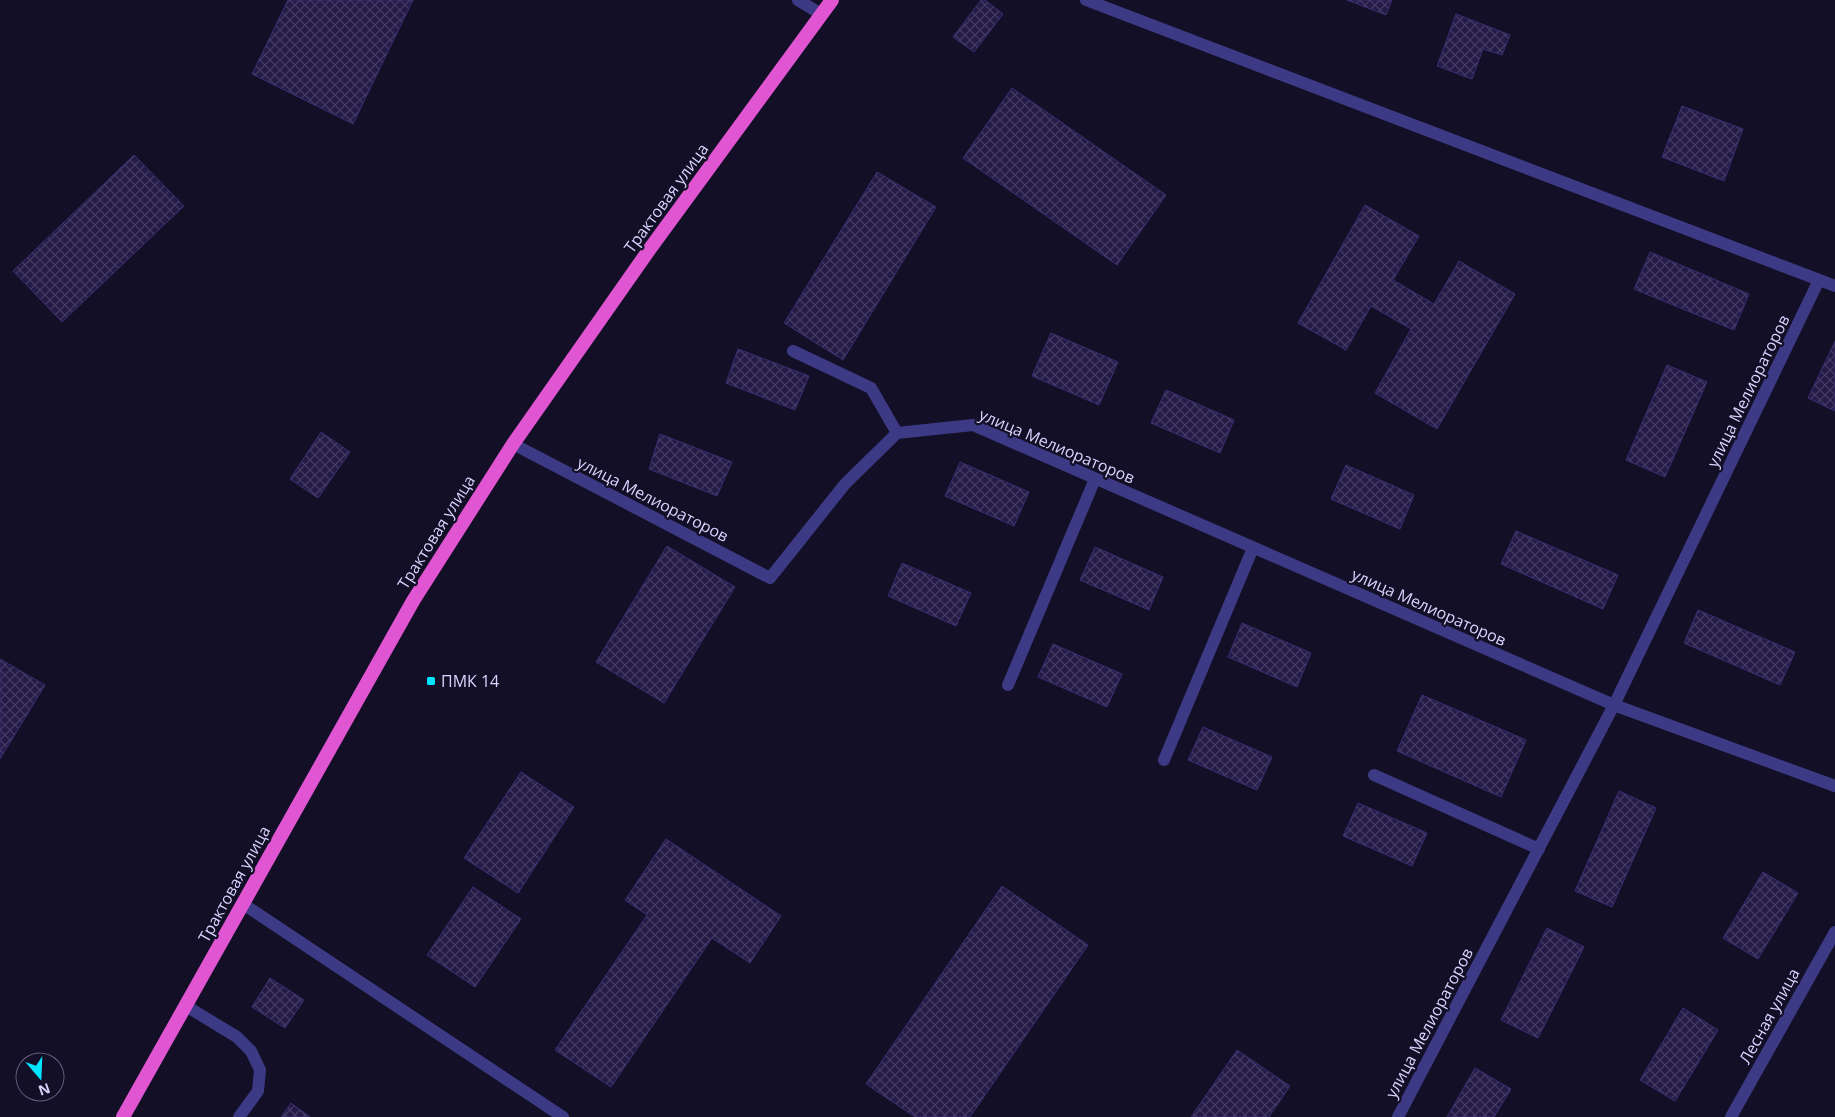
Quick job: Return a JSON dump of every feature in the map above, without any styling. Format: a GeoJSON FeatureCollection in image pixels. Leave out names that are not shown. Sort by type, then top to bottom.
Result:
{"type":"FeatureCollection","features":[{"type":"Feature","properties":{"kind":"highway","name":"Трактовая улица"},"geometry":{"type":"LineString","coordinates":[[123,1117],[413,601],[512,444],[649,250],[832,0]]}},
{"type":"Feature","properties":{"kind":"street"},"geometry":{"type":"LineString","coordinates":[[798,0],[822,14]]}},
{"type":"Feature","properties":{"kind":"street"},"geometry":{"type":"LineString","coordinates":[[1086,0],[1109,3],[1835,286]]}},
{"type":"Feature","properties":{"kind":"street","name":"улица Мелиораторов"},"geometry":{"type":"LineString","coordinates":[[1398,1117],[1614,705],[1819,280]]}},
{"type":"Feature","properties":{"kind":"street"},"geometry":{"type":"LineString","coordinates":[[793,351],[871,388],[896,433]]}},
{"type":"Feature","properties":{"kind":"street","name":"улица Мелиораторов"},"geometry":{"type":"LineString","coordinates":[[512,444],[770,578],[845,484],[896,433],[973,425],[1614,705]]}},
{"type":"Feature","properties":{"kind":"street"},"geometry":{"type":"LineString","coordinates":[[1008,685],[1095,479]]}},
{"type":"Feature","properties":{"kind":"street"},"geometry":{"type":"LineString","coordinates":[[1164,760],[1253,548]]}},
{"type":"Feature","properties":{"kind":"street"},"geometry":{"type":"LineString","coordinates":[[1614,705],[1835,786]]}},
{"type":"Feature","properties":{"kind":"street"},"geometry":{"type":"LineString","coordinates":[[1374,775],[1539,848]]}},
{"type":"Feature","properties":{"kind":"street"},"geometry":{"type":"LineString","coordinates":[[243,904],[563,1117]]}},
{"type":"Feature","properties":{"kind":"street","name":"Лесная улица"},"geometry":{"type":"LineString","coordinates":[[1731,1117],[1835,932]]}},
{"type":"Feature","properties":{"kind":"street"},"geometry":{"type":"LineString","coordinates":[[186,1006],[237,1037],[251,1051],[260,1070],[258,1091],[239,1117]]}},
{"type":"Feature","properties":{"kind":"building"},"geometry":{"type":"Polygon","coordinates":[[[288,0],[413,0],[353,124],[252,74],[288,0]]]}},
{"type":"Feature","properties":{"kind":"building"},"geometry":{"type":"Polygon","coordinates":[[[981,0],[985,0],[1003,14],[974,52],[953,37],[981,0]]]}},
{"type":"Feature","properties":{"kind":"building"},"geometry":{"type":"Polygon","coordinates":[[[1347,0],[1392,0],[1386,15],[1347,0]]]}},
{"type":"Feature","properties":{"kind":"building"},"geometry":{"type":"Polygon","coordinates":[[[1456,14],[1510,35],[1502,55],[1483,49],[1472,79],[1437,66],[1456,14]]]}},
{"type":"Feature","properties":{"kind":"building"},"geometry":{"type":"Polygon","coordinates":[[[1012,88],[1166,195],[1117,265],[963,158],[1012,88]]]}},
{"type":"Feature","properties":{"kind":"building"},"geometry":{"type":"Polygon","coordinates":[[[1682,106],[1743,129],[1724,181],[1662,157],[1682,106]]]}},
{"type":"Feature","properties":{"kind":"building"},"geometry":{"type":"Polygon","coordinates":[[[134,155],[184,206],[62,322],[13,271],[134,155]]]}},
{"type":"Feature","properties":{"kind":"building"},"geometry":{"type":"Polygon","coordinates":[[[877,172],[936,207],[843,360],[784,323],[877,172]]]}},
{"type":"Feature","properties":{"kind":"building"},"geometry":{"type":"Polygon","coordinates":[[[1365,205],[1419,236],[1393,280],[1434,304],[1459,261],[1515,294],[1437,429],[1375,393],[1411,329],[1371,306],[1346,350],[1298,323],[1365,205]]]}},
{"type":"Feature","properties":{"kind":"building"},"geometry":{"type":"Polygon","coordinates":[[[1650,252],[1749,294],[1734,330],[1634,289],[1650,252]]]}},
{"type":"Feature","properties":{"kind":"building"},"geometry":{"type":"Polygon","coordinates":[[[1051,333],[1118,362],[1099,405],[1032,376],[1051,333]]]}},
{"type":"Feature","properties":{"kind":"building"},"geometry":{"type":"Polygon","coordinates":[[[1835,341],[1835,411],[1808,398],[1835,341]]]}},
{"type":"Feature","properties":{"kind":"building"},"geometry":{"type":"Polygon","coordinates":[[[738,349],[809,376],[795,410],[726,383],[738,349]]]}},
{"type":"Feature","properties":{"kind":"building"},"geometry":{"type":"Polygon","coordinates":[[[1667,365],[1707,382],[1665,477],[1626,460],[1667,365]]]}},
{"type":"Feature","properties":{"kind":"building"},"geometry":{"type":"Polygon","coordinates":[[[1166,390],[1234,420],[1220,453],[1151,423],[1166,390]]]}},
{"type":"Feature","properties":{"kind":"building"},"geometry":{"type":"Polygon","coordinates":[[[321,432],[350,452],[318,498],[290,479],[321,432]]]}},
{"type":"Feature","properties":{"kind":"building"},"geometry":{"type":"Polygon","coordinates":[[[660,434],[732,462],[717,496],[649,469],[660,434]]]}},
{"type":"Feature","properties":{"kind":"building"},"geometry":{"type":"Polygon","coordinates":[[[960,462],[1029,492],[1014,526],[945,496],[960,462]]]}},
{"type":"Feature","properties":{"kind":"building"},"geometry":{"type":"Polygon","coordinates":[[[1346,465],[1414,495],[1400,529],[1331,499],[1346,465]]]}},
{"type":"Feature","properties":{"kind":"building"},"geometry":{"type":"Polygon","coordinates":[[[1516,531],[1618,575],[1603,609],[1501,564],[1516,531]]]}},
{"type":"Feature","properties":{"kind":"building"},"geometry":{"type":"Polygon","coordinates":[[[667,546],[735,587],[664,703],[596,662],[667,546]]]}},
{"type":"Feature","properties":{"kind":"building"},"geometry":{"type":"Polygon","coordinates":[[[1095,547],[1163,577],[1149,610],[1080,580],[1095,547]]]}},
{"type":"Feature","properties":{"kind":"building"},"geometry":{"type":"Polygon","coordinates":[[[902,563],[971,593],[956,626],[888,596],[902,563]]]}},
{"type":"Feature","properties":{"kind":"building"},"geometry":{"type":"Polygon","coordinates":[[[1698,610],[1795,652],[1780,685],[1684,643],[1698,610]]]}},
{"type":"Feature","properties":{"kind":"building"},"geometry":{"type":"Polygon","coordinates":[[[1242,623],[1311,653],[1297,687],[1228,657],[1242,623]]]}},
{"type":"Feature","properties":{"kind":"building"},"geometry":{"type":"Polygon","coordinates":[[[1053,644],[1122,674],[1107,707],[1038,677],[1053,644]]]}},
{"type":"Feature","properties":{"kind":"building"},"geometry":{"type":"Polygon","coordinates":[[[0,659],[45,685],[0,759],[0,659]]]}},
{"type":"Feature","properties":{"kind":"building"},"geometry":{"type":"Polygon","coordinates":[[[1422,695],[1526,740],[1501,797],[1397,751],[1422,695]]]}},
{"type":"Feature","properties":{"kind":"building"},"geometry":{"type":"Polygon","coordinates":[[[1203,727],[1272,757],[1257,790],[1188,760],[1203,727]]]}},
{"type":"Feature","properties":{"kind":"building"},"geometry":{"type":"Polygon","coordinates":[[[521,772],[574,807],[518,893],[464,858],[521,772]]]}},
{"type":"Feature","properties":{"kind":"building"},"geometry":{"type":"Polygon","coordinates":[[[1619,791],[1656,808],[1612,907],[1575,891],[1619,791]]]}},
{"type":"Feature","properties":{"kind":"building"},"geometry":{"type":"Polygon","coordinates":[[[1358,803],[1427,833],[1412,866],[1343,836],[1358,803]]]}},
{"type":"Feature","properties":{"kind":"building"},"geometry":{"type":"Polygon","coordinates":[[[666,839],[781,916],[750,963],[712,938],[611,1087],[555,1050],[647,915],[625,900],[666,839]]]}},
{"type":"Feature","properties":{"kind":"building"},"geometry":{"type":"Polygon","coordinates":[[[1763,872],[1798,893],[1758,959],[1723,938],[1763,872]]]}},
{"type":"Feature","properties":{"kind":"building"},"geometry":{"type":"Polygon","coordinates":[[[1002,886],[1088,945],[970,1117],[915,1117],[866,1084],[1002,886]]]}},
{"type":"Feature","properties":{"kind":"building"},"geometry":{"type":"Polygon","coordinates":[[[473,887],[521,919],[475,987],[427,955],[473,887]]]}},
{"type":"Feature","properties":{"kind":"building"},"geometry":{"type":"Polygon","coordinates":[[[1547,928],[1584,947],[1538,1038],[1501,1020],[1547,928]]]}},
{"type":"Feature","properties":{"kind":"building"},"geometry":{"type":"Polygon","coordinates":[[[270,978],[304,1000],[285,1028],[252,1007],[270,978]]]}},
{"type":"Feature","properties":{"kind":"building"},"geometry":{"type":"Polygon","coordinates":[[[1683,1008],[1718,1030],[1675,1101],[1640,1080],[1683,1008]]]}},
{"type":"Feature","properties":{"kind":"building"},"geometry":{"type":"Polygon","coordinates":[[[1237,1050],[1290,1086],[1269,1117],[1191,1117],[1237,1050]]]}},
{"type":"Feature","properties":{"kind":"building"},"geometry":{"type":"Polygon","coordinates":[[[1475,1068],[1511,1089],[1494,1117],[1447,1117],[1475,1068]]]}},
{"type":"Feature","properties":{"kind":"building"},"geometry":{"type":"Polygon","coordinates":[[[291,1103],[310,1117],[281,1117],[291,1103]]]}},
{"type":"Feature","properties":{"kind":"place","name":"ПМК 14"},"geometry":{"type":"Point","coordinates":[431,681]}}]}
